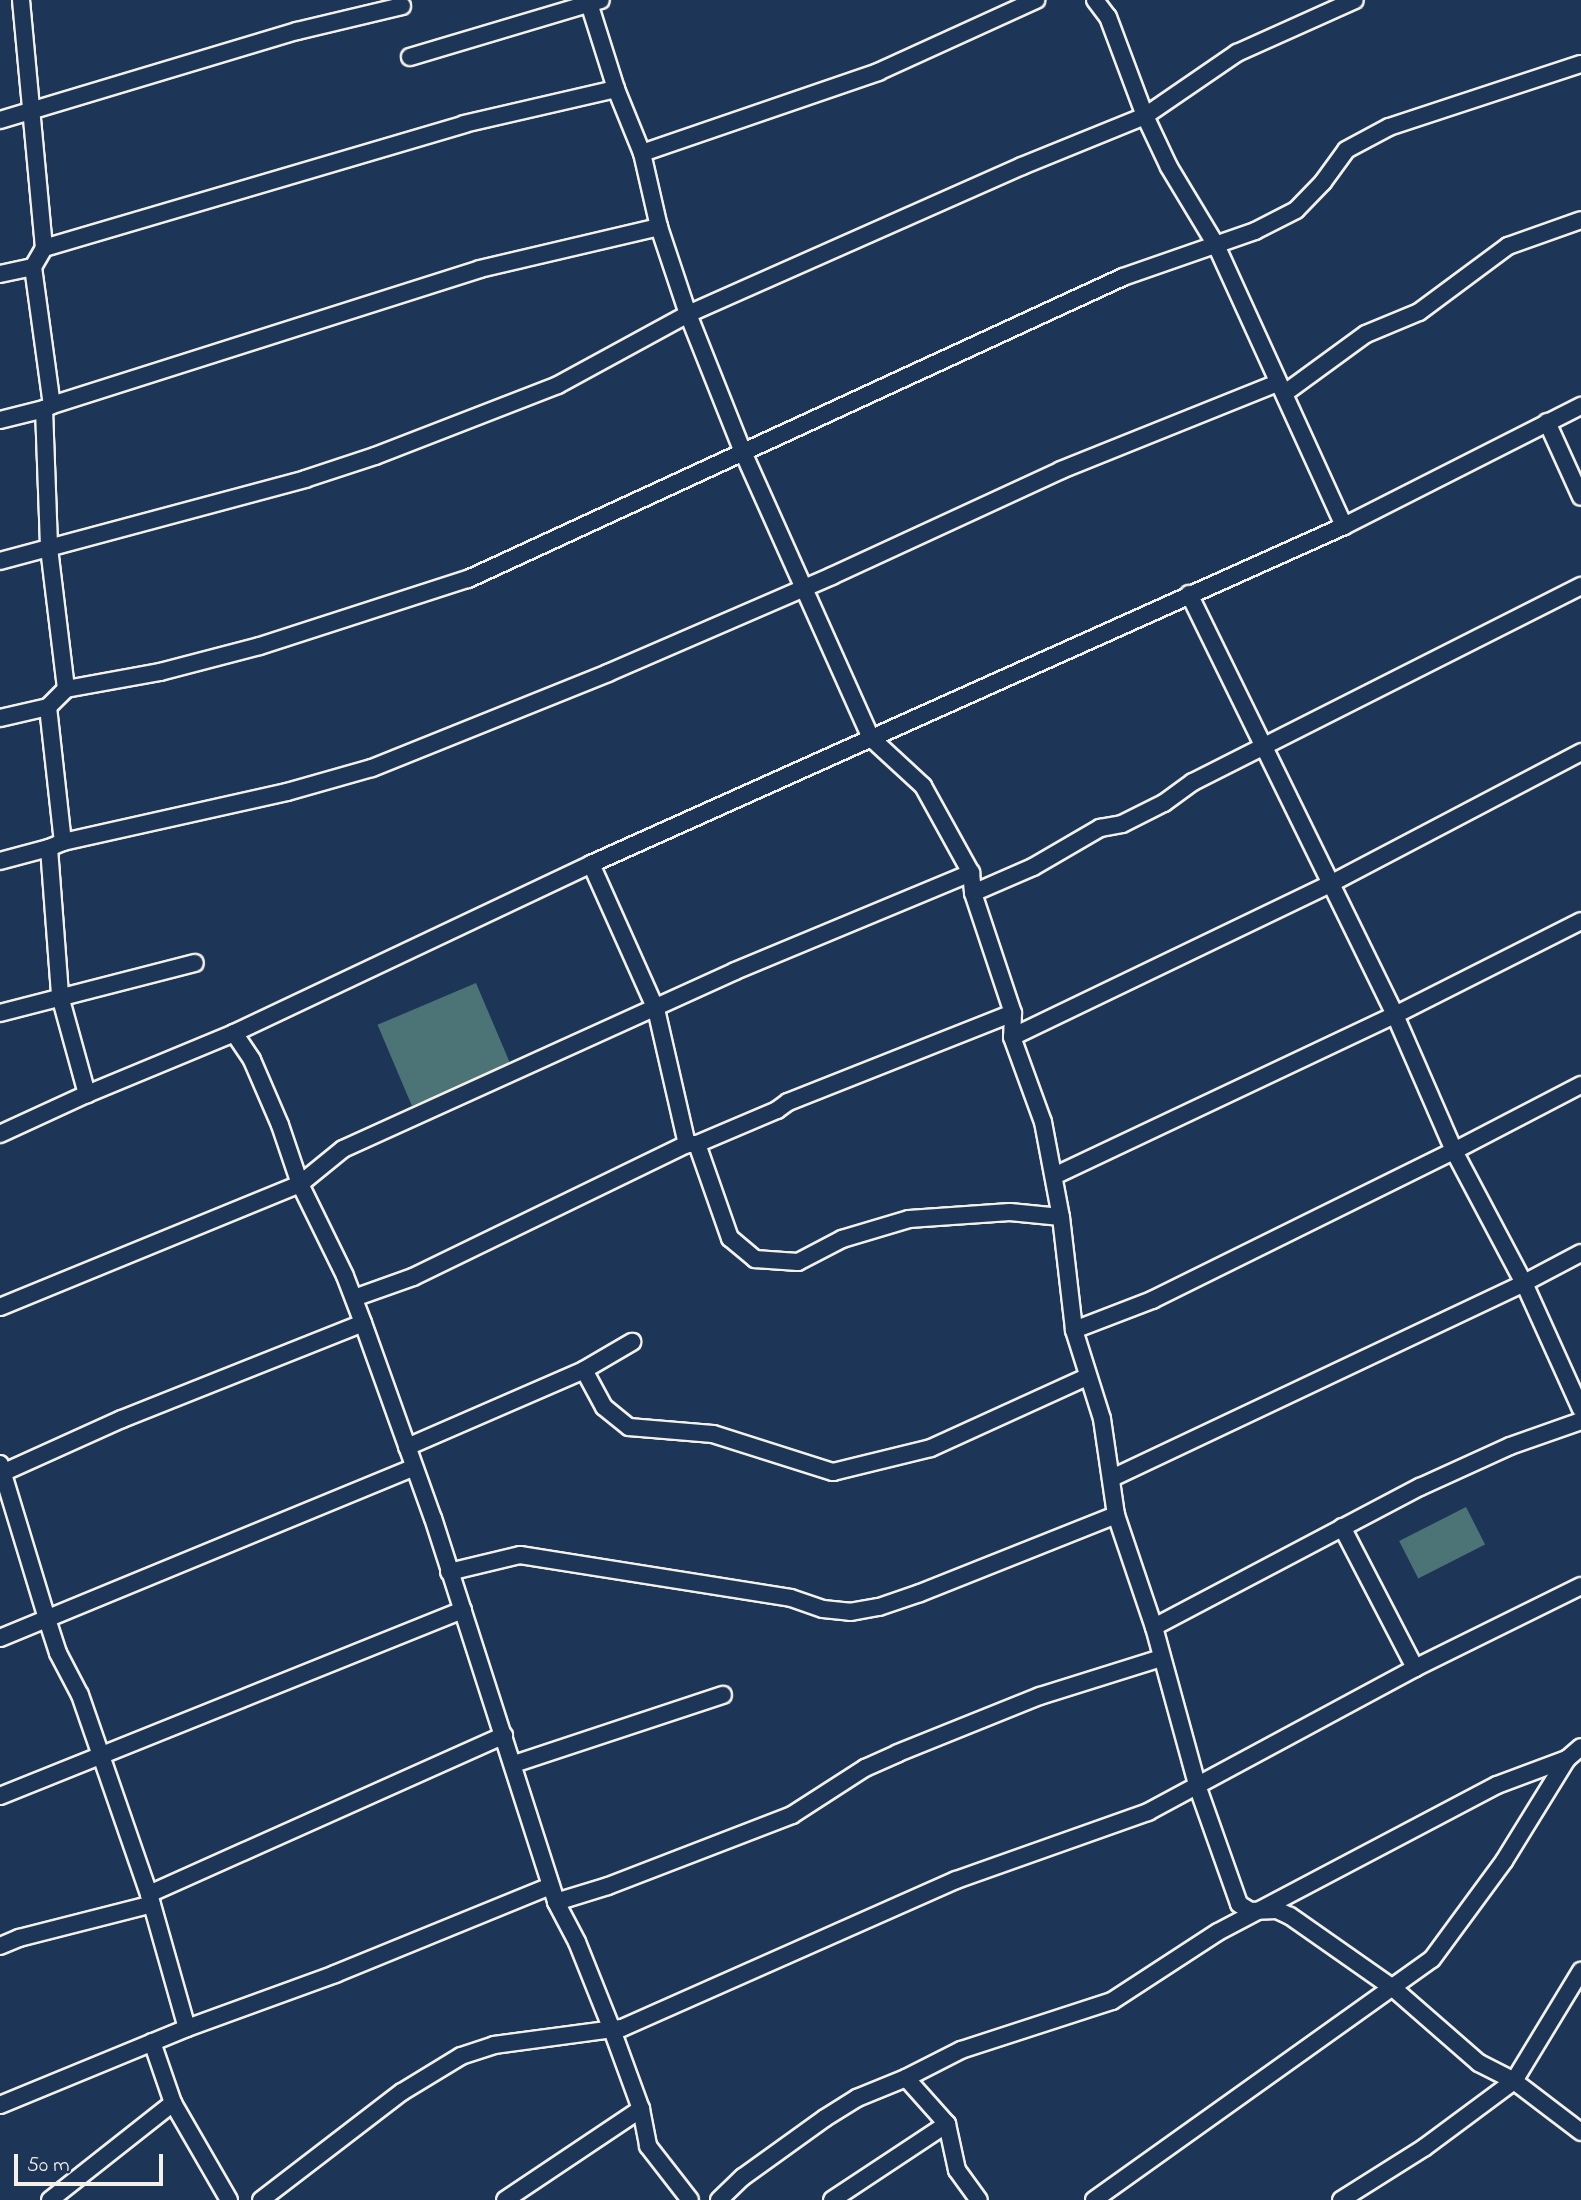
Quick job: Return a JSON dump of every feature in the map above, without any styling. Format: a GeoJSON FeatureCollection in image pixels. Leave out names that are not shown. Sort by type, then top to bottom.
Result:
{"type":"FeatureCollection","features":[{"type":"Feature","properties":{"kind":"street"},"geometry":{"type":"LineString","coordinates":[[21,0],[44,248],[33,267],[48,407],[49,548],[66,689]]}},
{"type":"Feature","properties":{"kind":"street"},"geometry":{"type":"LineString","coordinates":[[642,153],[878,72],[1035,0]]}},
{"type":"Feature","properties":{"kind":"street"},"geometry":{"type":"LineString","coordinates":[[1095,0],[1108,17],[1145,116],[1169,167],[1216,245],[1344,526]]}},
{"type":"Feature","properties":{"kind":"street"},"geometry":{"type":"LineString","coordinates":[[0,561],[305,479],[374,456],[558,385],[688,314],[1022,166],[1145,116],[1237,53],[1355,0]]}},
{"type":"Feature","properties":{"kind":"street"},"geometry":{"type":"LineString","coordinates":[[410,57],[593,1],[616,89],[642,153],[659,227],[688,314],[743,452],[871,738],[922,786],[971,873],[973,893],[1013,1013],[1012,1037],[1043,1122],[1061,1217],[1074,1330],[1102,1419],[1116,1515],[1154,1627],[1198,1788],[1239,1904],[1250,1911],[1276,1910],[1290,1916],[1393,1988],[1479,2063],[1514,2081],[1581,2132]]}},
{"type":"Feature","properties":{"kind":"street"},"geometry":{"type":"LineString","coordinates":[[0,120],[31,113],[297,31],[402,6]]}},
{"type":"Feature","properties":{"kind":"street"},"geometry":{"type":"LineString","coordinates":[[0,718],[48,707],[66,689],[160,672],[260,646],[468,579],[1123,277],[1255,232],[1296,210],[1323,182],[1346,150],[1389,127],[1581,64]]}},
{"type":"Feature","properties":{"kind":"street"},"geometry":{"type":"LineString","coordinates":[[44,248],[464,124],[616,89]]}},
{"type":"Feature","properties":{"kind":"street"},"geometry":{"type":"LineString","coordinates":[[0,861],[56,845],[262,798],[372,768],[597,678],[832,576],[1061,470],[1281,388],[1366,334],[1419,312],[1508,246],[1581,219]]}},
{"type":"Feature","properties":{"kind":"street"},"geometry":{"type":"LineString","coordinates":[[0,420],[480,269],[659,227]]}},
{"type":"Feature","properties":{"kind":"street"},"geometry":{"type":"LineString","coordinates":[[0,274],[33,267]]}},
{"type":"Feature","properties":{"kind":"street"},"geometry":{"type":"LineString","coordinates":[[0,1133],[234,1033],[591,864],[1344,526],[1581,406]]}},
{"type":"Feature","properties":{"kind":"street"},"geometry":{"type":"LineString","coordinates":[[1547,422],[1581,497]]}},
{"type":"Feature","properties":{"kind":"street"},"geometry":{"type":"LineString","coordinates":[[973,893],[1033,867],[1100,828],[1122,824],[1263,747],[1581,586]]}},
{"type":"Feature","properties":{"kind":"street"},"geometry":{"type":"LineString","coordinates":[[1189,594],[1395,1015],[1454,1151],[1524,1283],[1581,1409]]}},
{"type":"Feature","properties":{"kind":"street"},"geometry":{"type":"LineString","coordinates":[[48,707],[56,845],[60,996],[87,1094]]}},
{"type":"Feature","properties":{"kind":"street"},"geometry":{"type":"LineString","coordinates":[[1012,1037],[1330,884],[1581,752]]}},
{"type":"Feature","properties":{"kind":"street"},"geometry":{"type":"LineString","coordinates":[[591,864],[656,1009],[692,1144],[730,1238],[755,1259],[798,1262],[842,1239],[909,1219],[1010,1212],[1061,1217]]}},
{"type":"Feature","properties":{"kind":"street"},"geometry":{"type":"LineString","coordinates":[[0,1307],[300,1184],[343,1149],[735,971],[971,873]]}},
{"type":"Feature","properties":{"kind":"street"},"geometry":{"type":"LineString","coordinates":[[1054,1176],[1395,1015],[1581,921]]}},
{"type":"Feature","properties":{"kind":"street"},"geometry":{"type":"LineString","coordinates":[[0,1013],[195,963]]}},
{"type":"Feature","properties":{"kind":"street"},"geometry":{"type":"LineString","coordinates":[[354,1298],[413,1277],[692,1144],[777,1110],[788,1102],[1013,1013]]}},
{"type":"Feature","properties":{"kind":"street"},"geometry":{"type":"LineString","coordinates":[[234,1033],[256,1071],[300,1184],[363,1322],[463,1610],[553,1894],[577,1942],[611,2027],[641,2109],[648,2146],[691,2200]]}},
{"type":"Feature","properties":{"kind":"street"},"geometry":{"type":"LineString","coordinates":[[1074,1330],[1152,1300],[1454,1151],[1581,1085]]}},
{"type":"Feature","properties":{"kind":"street"},"geometry":{"type":"LineString","coordinates":[[1112,1478],[1524,1283],[1581,1253]]}},
{"type":"Feature","properties":{"kind":"street"},"geometry":{"type":"LineString","coordinates":[[187,2028],[150,1899],[80,1695],[58,1653],[1,1470],[363,1322]]}},
{"type":"Feature","properties":{"kind":"street"},"geometry":{"type":"LineString","coordinates":[[407,1447],[584,1370],[632,1342]]}},
{"type":"Feature","properties":{"kind":"street"},"geometry":{"type":"LineString","coordinates":[[584,1370],[604,1407],[629,1427],[713,1434],[833,1472],[931,1448],[1087,1377]]}},
{"type":"Feature","properties":{"kind":"street"},"geometry":{"type":"LineString","coordinates":[[1154,1627],[1342,1527],[1510,1446],[1581,1421]]}},
{"type":"Feature","properties":{"kind":"street"},"geometry":{"type":"LineString","coordinates":[[0,1638],[413,1468]]}},
{"type":"Feature","properties":{"kind":"street"},"geometry":{"type":"LineString","coordinates":[[449,1572],[520,1555],[791,1598],[823,1609],[850,1612],[879,1607],[920,1593],[1116,1515]]}},
{"type":"Feature","properties":{"kind":"street"},"geometry":{"type":"LineString","coordinates":[[1342,1527],[1415,1668]]}},
{"type":"Feature","properties":{"kind":"street"},"geometry":{"type":"LineString","coordinates":[[261,2200],[402,2092],[461,2056],[494,2045],[611,2027],[622,2028],[732,1982],[956,1880],[1149,1812],[1198,1788],[1415,1668],[1581,1586]]}},
{"type":"Feature","properties":{"kind":"street"},"geometry":{"type":"LineString","coordinates":[[0,1796],[463,1610]]}},
{"type":"Feature","properties":{"kind":"street"},"geometry":{"type":"LineString","coordinates":[[0,2105],[187,2028],[553,1894],[608,1886],[792,1815],[865,1768],[898,1753],[1040,1696],[1161,1658]]}},
{"type":"Feature","properties":{"kind":"street"},"geometry":{"type":"LineString","coordinates":[[514,1764],[723,1695]]}},
{"type":"Feature","properties":{"kind":"street"},"geometry":{"type":"LineString","coordinates":[[0,1946],[150,1899],[504,1735]]}},
{"type":"Feature","properties":{"kind":"street"},"geometry":{"type":"LineString","coordinates":[[1094,2200],[1432,1959],[1504,1861],[1567,1759],[1581,1747]]}},
{"type":"Feature","properties":{"kind":"street"},"geometry":{"type":"LineString","coordinates":[[719,2200],[743,2177],[857,2098],[906,2078],[961,2050],[1112,2001],[1219,1932],[1262,1912],[1497,1785],[1567,1759]]}},
{"type":"Feature","properties":{"kind":"street"},"geometry":{"type":"LineString","coordinates":[[1341,2200],[1425,2147],[1514,2081],[1581,1971]]}},
{"type":"Feature","properties":{"kind":"street"},"geometry":{"type":"LineString","coordinates":[[152,2042],[173,2103],[229,2200]]}},
{"type":"Feature","properties":{"kind":"street"},"geometry":{"type":"LineString","coordinates":[[906,2078],[947,2124],[957,2170],[979,2200]]}},
{"type":"Feature","properties":{"kind":"street"},"geometry":{"type":"LineString","coordinates":[[50,2200],[173,2103]]}},
{"type":"Feature","properties":{"kind":"street"},"geometry":{"type":"LineString","coordinates":[[505,2200],[641,2109]]}},
{"type":"Feature","properties":{"kind":"street"},"geometry":{"type":"LineString","coordinates":[[832,2200],[947,2124]]}},
{"type":"Feature","properties":{"kind":"green space"},"geometry":{"type":"Polygon","coordinates":[[[476,983],[510,1064],[412,1106],[378,1025],[476,983]]]}},
{"type":"Feature","properties":{"kind":"green space"},"geometry":{"type":"Polygon","coordinates":[[[1466,1507],[1485,1544],[1418,1578],[1399,1541],[1466,1507]]]}}]}
